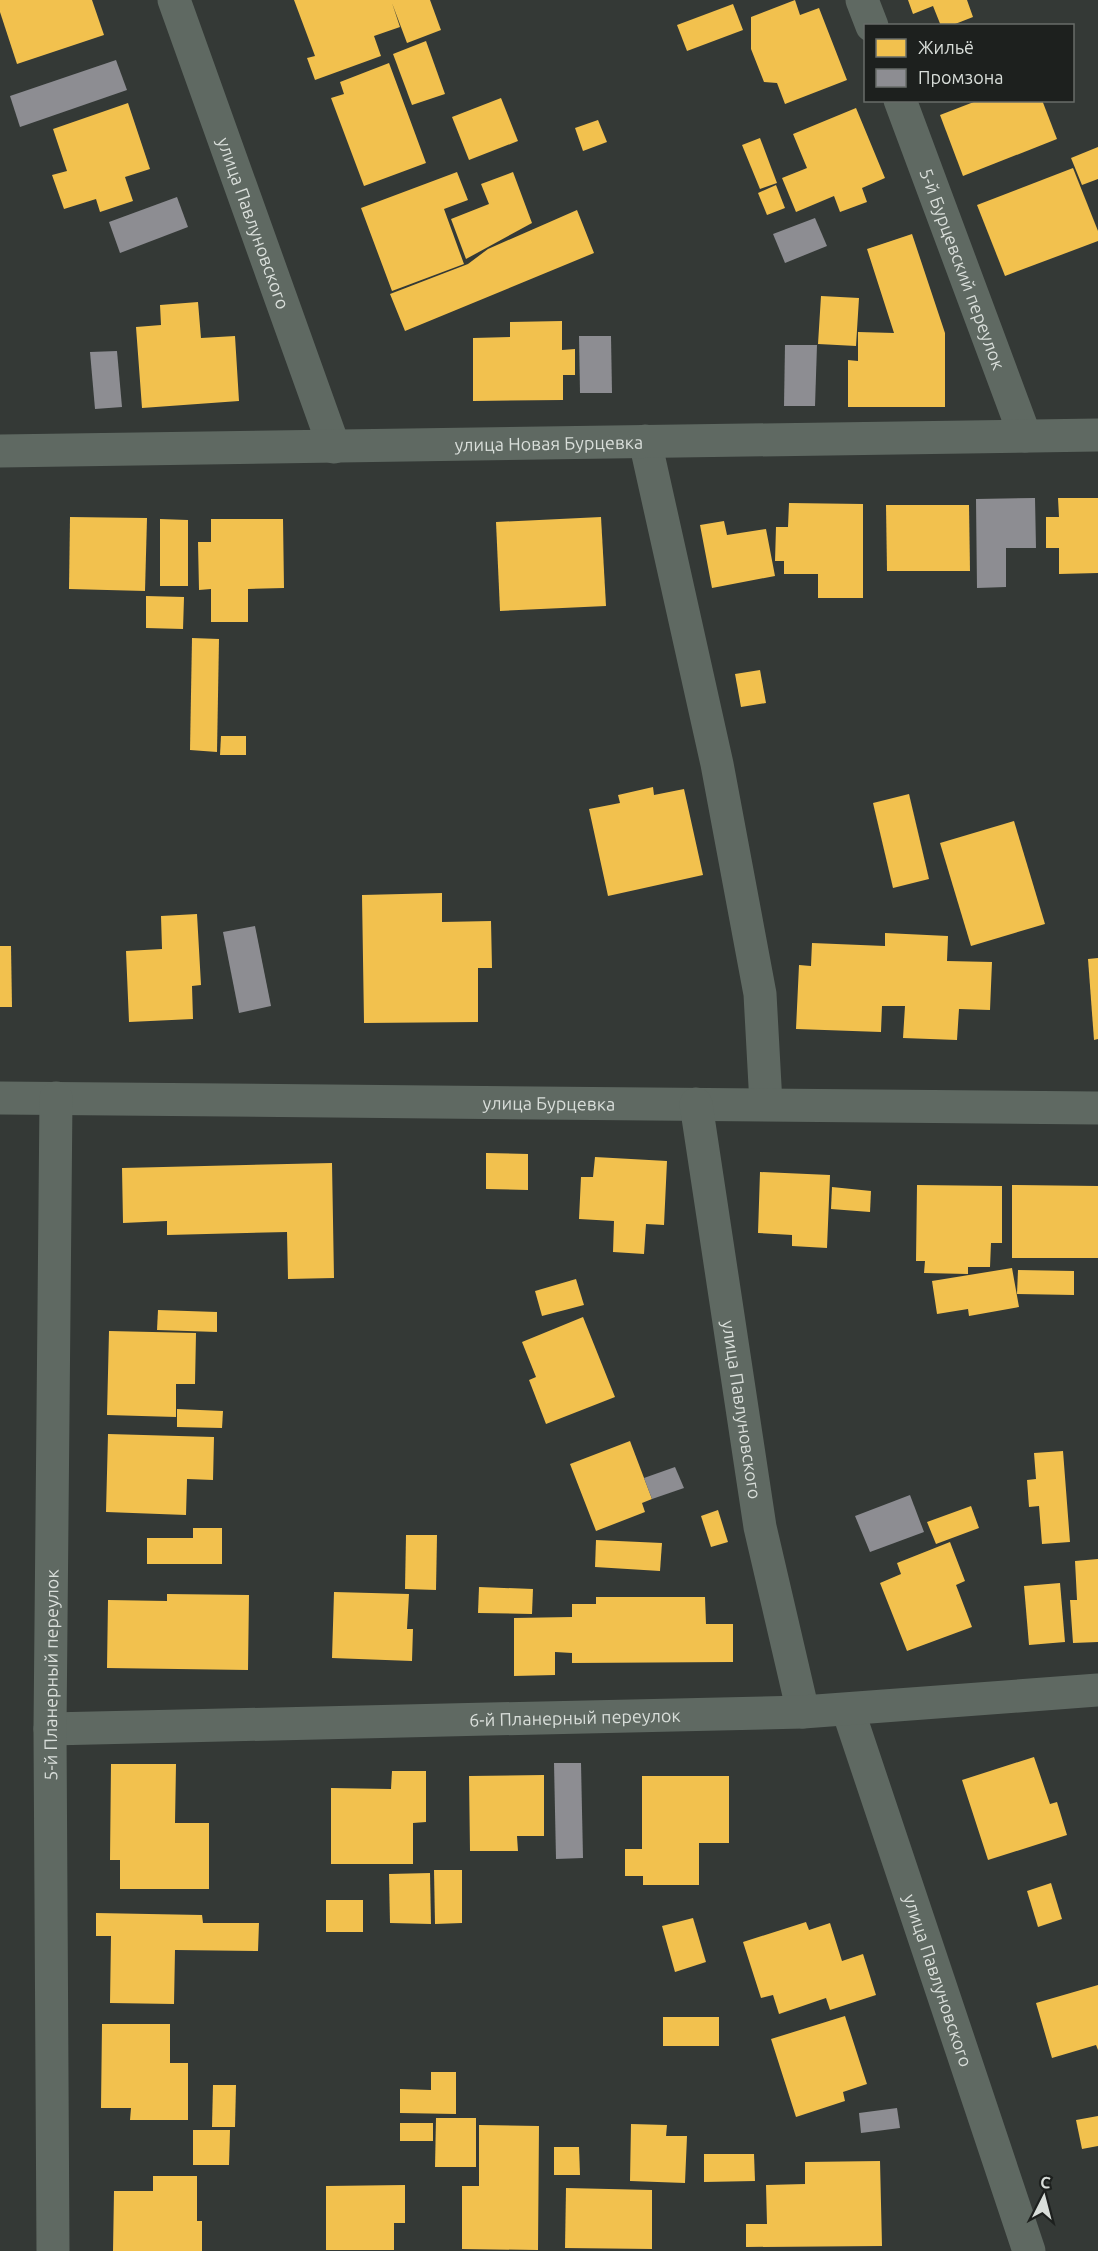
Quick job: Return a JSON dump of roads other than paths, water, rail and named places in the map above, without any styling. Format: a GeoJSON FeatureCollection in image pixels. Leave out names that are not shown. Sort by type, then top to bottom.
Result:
{"type":"FeatureCollection","features":[{"type":"Feature","properties":{"kind":"street","name":"улица Павлуновского"},"geometry":{"type":"LineString","coordinates":[[174,0],[334,447]]}},
{"type":"Feature","properties":{"kind":"street"},"geometry":{"type":"LineString","coordinates":[[862,0],[871,24]]}},
{"type":"Feature","properties":{"kind":"street","name":"5-й Бурцевский переулок"},"geometry":{"type":"LineString","coordinates":[[901,102],[1025,436]]}},
{"type":"Feature","properties":{"kind":"street","name":"улица Новая Бурцевка"},"geometry":{"type":"LineString","coordinates":[[0,451],[1098,435]]}},
{"type":"Feature","properties":{"kind":"street"},"geometry":{"type":"LineString","coordinates":[[645,441],[717,764],[760,994],[766,1104]]}},
{"type":"Feature","properties":{"kind":"street","name":"улица Бурцевка"},"geometry":{"type":"LineString","coordinates":[[0,1098],[1098,1108]]}},
{"type":"Feature","properties":{"kind":"street","name":"5-й Планерный переулок"},"geometry":{"type":"LineString","coordinates":[[53,2251],[50,1729],[56,1098]]}},
{"type":"Feature","properties":{"kind":"street","name":"улица Павлуновского"},"geometry":{"type":"LineString","coordinates":[[696,1104],[760,1527],[803,1712]]}},
{"type":"Feature","properties":{"kind":"street","name":"6-й Планерный переулок"},"geometry":{"type":"LineString","coordinates":[[50,1729],[803,1712],[1098,1690]]}},
{"type":"Feature","properties":{"kind":"street","name":"улица Павлуновского"},"geometry":{"type":"LineString","coordinates":[[848,1710],[1029,2251]]}}]}
